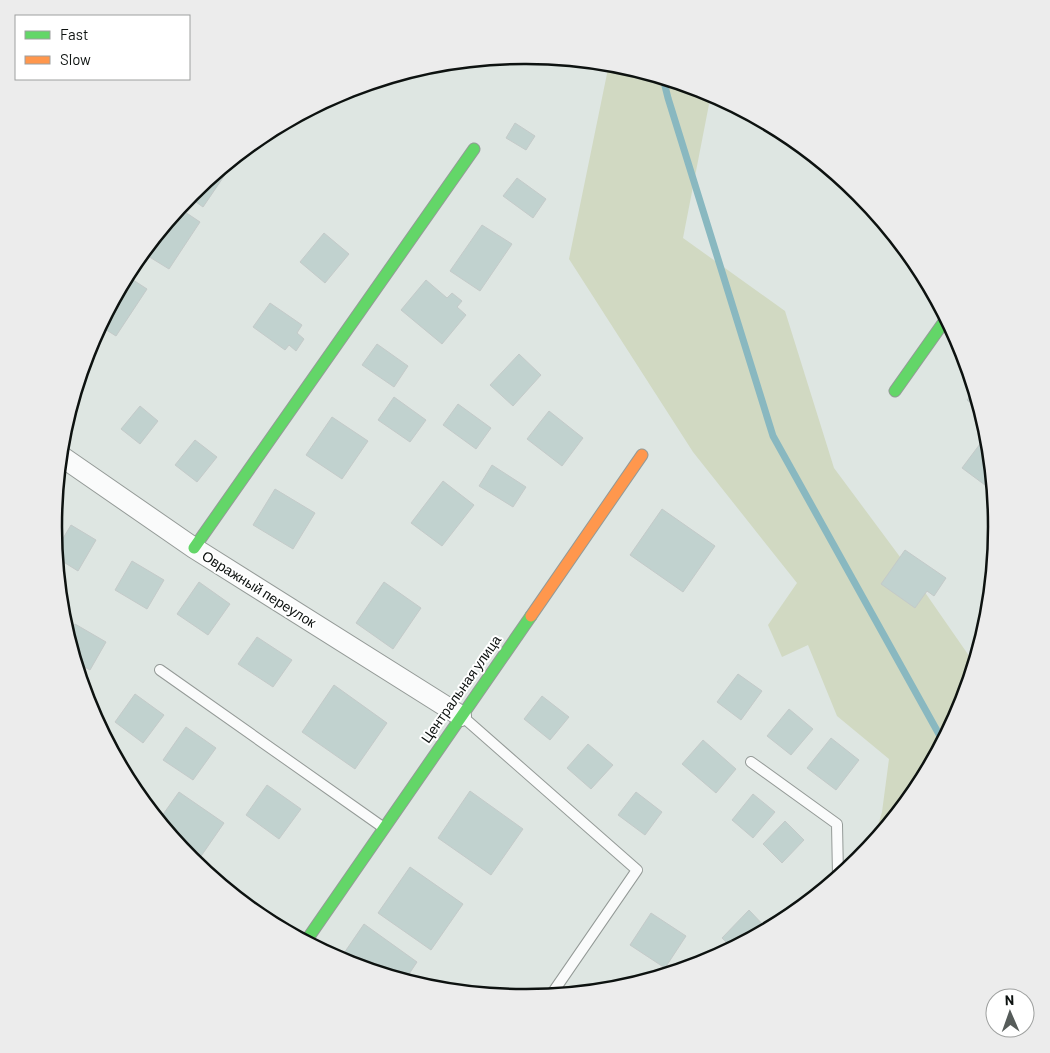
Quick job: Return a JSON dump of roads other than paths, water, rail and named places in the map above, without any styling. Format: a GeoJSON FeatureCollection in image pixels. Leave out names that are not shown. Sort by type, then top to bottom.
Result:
{"type":"FeatureCollection","features":[{"type":"Feature","properties":{"kind":"street"},"geometry":{"type":"LineString","coordinates":[[194,548],[474,149]]}},
{"type":"Feature","properties":{"kind":"street"},"geometry":{"type":"LineString","coordinates":[[895,391],[941,325]]}},
{"type":"Feature","properties":{"kind":"street","name":"Центральная улица"},"geometry":{"type":"LineString","coordinates":[[310,936],[642,455]]}},
{"type":"Feature","properties":{"kind":"street","name":"Овражный переулок"},"geometry":{"type":"LineString","coordinates":[[67,460],[194,548],[461,716]]}},
{"type":"Feature","properties":{"kind":"lane"},"geometry":{"type":"LineString","coordinates":[[160,670],[384,828]]}},
{"type":"Feature","properties":{"kind":"lane"},"geometry":{"type":"LineString","coordinates":[[461,716],[637,870],[556,988]]}},
{"type":"Feature","properties":{"kind":"lane"},"geometry":{"type":"LineString","coordinates":[[751,762],[837,824],[838,867]]}},
{"type":"Feature","properties":{"kind":"waterway"},"geometry":{"type":"LineString","coordinates":[[665,86],[773,436],[939,734]]}}]}
